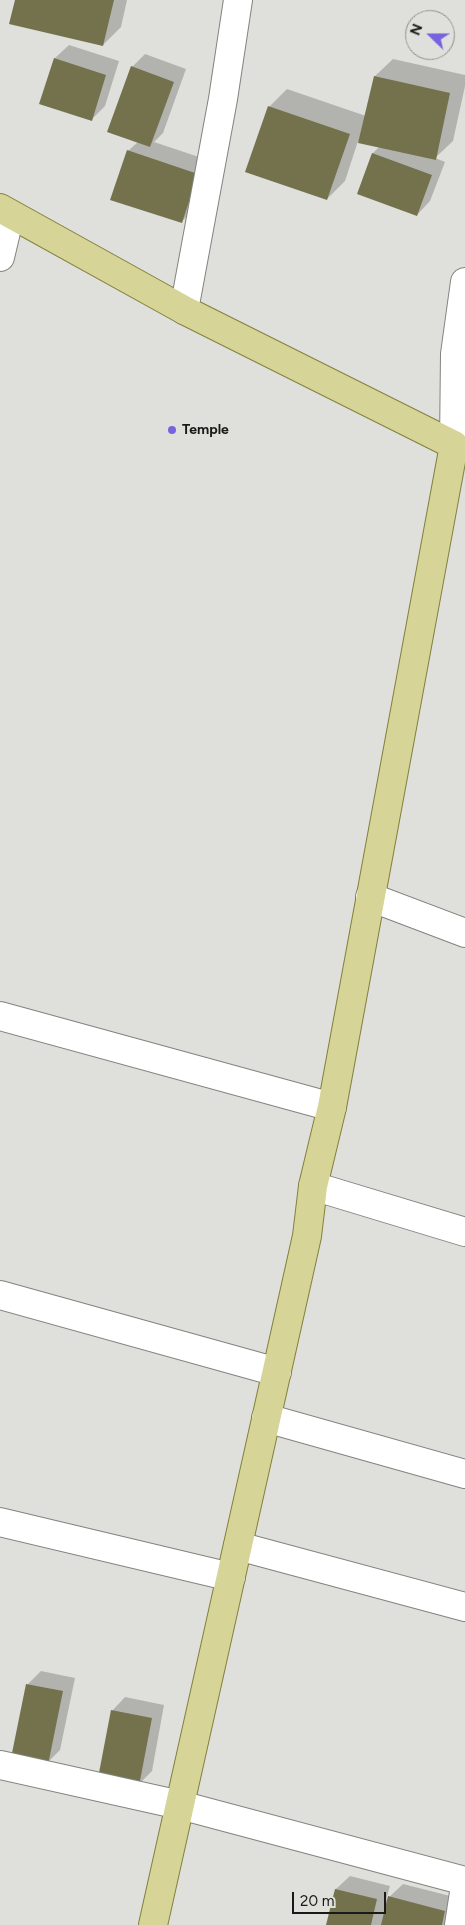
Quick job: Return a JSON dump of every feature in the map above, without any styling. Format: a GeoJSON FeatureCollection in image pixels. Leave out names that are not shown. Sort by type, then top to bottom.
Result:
{"type":"FeatureCollection","features":[{"type":"Feature","properties":{"kind":"main road"},"geometry":{"type":"LineString","coordinates":[[5,212],[184,310],[454,445],[332,1107],[313,1186],[307,1236],[153,1925]]}},
{"type":"Feature","properties":{"kind":"street"},"geometry":{"type":"LineString","coordinates":[[184,310],[223,99],[238,0]]}},
{"type":"Feature","properties":{"kind":"street"},"geometry":{"type":"LineString","coordinates":[[0,257],[5,212]]}},
{"type":"Feature","properties":{"kind":"street"},"geometry":{"type":"LineString","coordinates":[[454,445],[465,282]]}},
{"type":"Feature","properties":{"kind":"street"},"geometry":{"type":"LineString","coordinates":[[370,897],[465,934]]}},
{"type":"Feature","properties":{"kind":"street"},"geometry":{"type":"LineString","coordinates":[[0,1016],[332,1107]]}},
{"type":"Feature","properties":{"kind":"street"},"geometry":{"type":"LineString","coordinates":[[313,1186],[465,1232]]}},
{"type":"Feature","properties":{"kind":"street"},"geometry":{"type":"LineString","coordinates":[[0,1295],[277,1372]]}},
{"type":"Feature","properties":{"kind":"street"},"geometry":{"type":"LineString","coordinates":[[266,1418],[465,1474]]}},
{"type":"Feature","properties":{"kind":"street"},"geometry":{"type":"LineString","coordinates":[[0,1522],[231,1577]]}},
{"type":"Feature","properties":{"kind":"street"},"geometry":{"type":"LineString","coordinates":[[238,1546],[465,1607]]}},
{"type":"Feature","properties":{"kind":"street"},"geometry":{"type":"LineString","coordinates":[[0,1766],[180,1806],[465,1880]]}},
{"type":"Feature","properties":{"kind":"street"},"geometry":{"type":"LineString","coordinates":[[459,1925],[465,1886]]}},
{"type":"Feature","properties":{"kind":"building"},"geometry":{"type":"Polygon","coordinates":[[[15,0],[114,0],[103,46],[9,24],[15,0]]]}},
{"type":"Feature","properties":{"kind":"building"},"geometry":{"type":"Polygon","coordinates":[[[54,58],[106,75],[92,121],[39,104],[54,58]]]}},
{"type":"Feature","properties":{"kind":"building"},"geometry":{"type":"Polygon","coordinates":[[[131,66],[174,82],[150,147],[107,132],[131,66]]]}},
{"type":"Feature","properties":{"kind":"building"},"geometry":{"type":"Polygon","coordinates":[[[374,76],[450,93],[436,160],[358,143],[374,76]]]}},
{"type":"Feature","properties":{"kind":"building"},"geometry":{"type":"Polygon","coordinates":[[[268,106],[350,134],[327,200],[245,172],[268,106]]]}},
{"type":"Feature","properties":{"kind":"building"},"geometry":{"type":"Polygon","coordinates":[[[127,150],[198,174],[182,223],[110,200],[127,150]]]}},
{"type":"Feature","properties":{"kind":"building"},"geometry":{"type":"Polygon","coordinates":[[[372,153],[432,175],[417,216],[357,194],[372,153]]]}},
{"type":"Feature","properties":{"kind":"building"},"geometry":{"type":"Polygon","coordinates":[[[26,1684],[63,1691],[48,1765],[11,1758],[26,1684]]]}},
{"type":"Feature","properties":{"kind":"building"},"geometry":{"type":"Polygon","coordinates":[[[111,1710],[152,1718],[139,1786],[98,1778],[111,1710]]]}},
{"type":"Feature","properties":{"kind":"building"},"geometry":{"type":"Polygon","coordinates":[[[335,1889],[377,1899],[371,1925],[326,1925],[335,1889]]]}},
{"type":"Feature","properties":{"kind":"building"},"geometry":{"type":"Polygon","coordinates":[[[388,1896],[445,1911],[442,1925],[381,1925],[388,1896]]]}},
{"type":"Feature","properties":{"kind":"place","name":"Temple"},"geometry":{"type":"Point","coordinates":[172,430]}}]}
